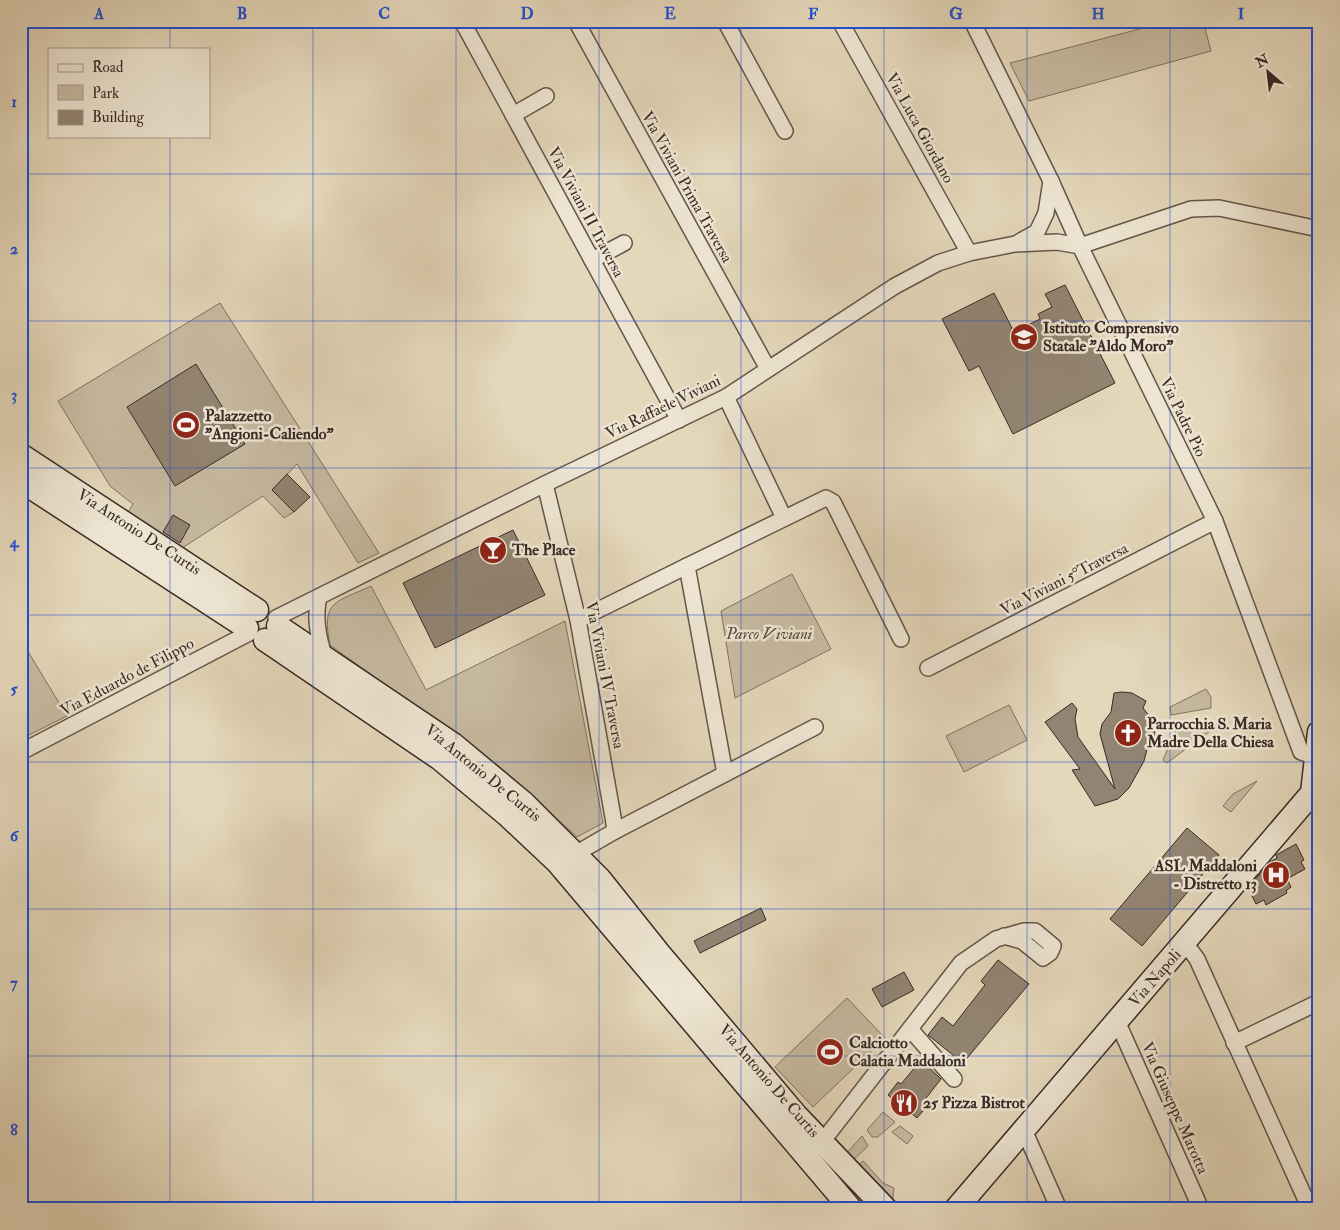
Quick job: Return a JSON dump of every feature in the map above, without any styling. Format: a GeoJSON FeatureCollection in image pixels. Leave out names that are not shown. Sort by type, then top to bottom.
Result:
{"type":"FeatureCollection","features":[{"type":"Feature","properties":{"kind":"street","name":"Via Viviani II Traversa"},"geometry":{"type":"LineString","coordinates":[[462,21],[679,420]]}},
{"type":"Feature","properties":{"kind":"street","name":"Via Viviani Prima Traversa"},"geometry":{"type":"LineString","coordinates":[[576,21],[768,369]]}},
{"type":"Feature","properties":{"kind":"street"},"geometry":{"type":"LineString","coordinates":[[725,21],[785,130]]}},
{"type":"Feature","properties":{"kind":"street","name":"Via Luca Giordano"},"geometry":{"type":"LineString","coordinates":[[840,21],[969,253]]}},
{"type":"Feature","properties":{"kind":"street","name":"Via Padre Pio"},"geometry":{"type":"LineString","coordinates":[[972,21],[1051,180],[1080,246],[1215,521],[1301,752],[1316,757]]}},
{"type":"Feature","properties":{"kind":"street"},"geometry":{"type":"LineString","coordinates":[[513,115],[546,96]]}},
{"type":"Feature","properties":{"kind":"street","name":"Via Raffaele Viviani"},"geometry":{"type":"LineString","coordinates":[[1016,244],[1038,232],[1046,213],[1051,180]]}},
{"type":"Feature","properties":{"kind":"street","name":"Via Raffaele Viviani"},"geometry":{"type":"LineString","coordinates":[[262,626],[545,484],[726,397],[895,286],[938,263],[969,253],[1016,244],[1057,242],[1080,246],[1191,209],[1219,208],[1319,229]]}},
{"type":"Feature","properties":{"kind":"street"},"geometry":{"type":"LineString","coordinates":[[592,260],[624,243]]}},
{"type":"Feature","properties":{"kind":"street"},"geometry":{"type":"LineString","coordinates":[[726,397],[784,518]]}},
{"type":"Feature","properties":{"kind":"street","name":"Via Antonio De Curtis"},"geometry":{"type":"LineString","coordinates":[[21,455],[262,626],[415,741],[507,814],[652,959],[797,1116],[889,1208]]}},
{"type":"Feature","properties":{"kind":"street","name":"Via Antonio De Curtis"},"geometry":{"type":"LineString","coordinates":[[21,481],[262,626],[325,658],[453,744],[524,803],[577,853],[600,879],[652,959],[850,1209]]}},
{"type":"Feature","properties":{"kind":"street","name":"Via Viviani IV Traversa"},"geometry":{"type":"LineString","coordinates":[[545,484],[578,620],[615,831]]}},
{"type":"Feature","properties":{"kind":"street"},"geometry":{"type":"LineString","coordinates":[[578,620],[826,498],[833,502],[901,639]]}},
{"type":"Feature","properties":{"kind":"street","name":"Via Viviani 5°Traversa"},"geometry":{"type":"LineString","coordinates":[[928,668],[1215,521]]}},
{"type":"Feature","properties":{"kind":"street"},"geometry":{"type":"LineString","coordinates":[[687,566],[725,774]]}},
{"type":"Feature","properties":{"kind":"street"},"geometry":{"type":"LineString","coordinates":[[319,597],[317,619],[319,642],[325,658]]}},
{"type":"Feature","properties":{"kind":"street","name":"Via Eduardo de Filippo"},"geometry":{"type":"LineString","coordinates":[[21,752],[262,626]]}},
{"type":"Feature","properties":{"kind":"street"},"geometry":{"type":"LineString","coordinates":[[1292,727],[1301,731],[1312,728],[1319,721]]}},
{"type":"Feature","properties":{"kind":"street"},"geometry":{"type":"LineString","coordinates":[[577,853],[615,831],[815,727]]}},
{"type":"Feature","properties":{"kind":"street","name":"Via Napoli"},"geometry":{"type":"LineString","coordinates":[[962,1202],[1185,943],[1315,799],[1316,757],[1319,732]]}},
{"type":"Feature","properties":{"kind":"street"},"geometry":{"type":"LineString","coordinates":[[822,1142],[961,963],[978,950],[1004,936]]}},
{"type":"Feature","properties":{"kind":"street"},"geometry":{"type":"LineString","coordinates":[[1185,943],[1197,959],[1310,1209]]}},
{"type":"Feature","properties":{"kind":"street"},"geometry":{"type":"LineString","coordinates":[[1234,1043],[1319,1002]]}},
{"type":"Feature","properties":{"kind":"street","name":"Via Giuseppe Marotta"},"geometry":{"type":"LineString","coordinates":[[1117,1021],[1201,1209]]}},
{"type":"Feature","properties":{"kind":"street"},"geometry":{"type":"LineString","coordinates":[[910,1029],[954,1079]]}},
{"type":"Feature","properties":{"kind":"street"},"geometry":{"type":"LineString","coordinates":[[1024,1130],[1059,1209]]}},
{"type":"Feature","properties":{"kind":"street"},"geometry":{"type":"LineString","coordinates":[[942,1209],[962,1202]]}},
{"type":"Feature","properties":{"kind":"green space"},"geometry":{"type":"Polygon","coordinates":[[[1170,21],[1203,21],[1211,51],[1029,101],[1010,63],[1170,21]]]}},
{"type":"Feature","properties":{"kind":"green space"},"geometry":{"type":"Polygon","coordinates":[[[220,303],[379,553],[358,563],[297,464],[272,490],[294,512],[284,518],[263,496],[179,550],[127,514],[133,504],[110,486],[58,401],[220,303]]]}},
{"type":"Feature","properties":{"kind":"green space","name":"Parco Viviani"},"geometry":{"type":"Polygon","coordinates":[[[792,574],[831,649],[735,698],[721,611],[792,574]]]}},
{"type":"Feature","properties":{"kind":"green space"},"geometry":{"type":"Polygon","coordinates":[[[371,586],[426,690],[565,621],[603,823],[577,837],[518,785],[330,645],[328,619],[334,605],[340,600],[371,586]]]}},
{"type":"Feature","properties":{"kind":"green space"},"geometry":{"type":"Polygon","coordinates":[[[21,640],[67,716],[21,739],[21,640]]]}},
{"type":"Feature","properties":{"kind":"green space"},"geometry":{"type":"Polygon","coordinates":[[[1206,689],[1211,697],[1211,708],[1171,715],[1170,707],[1206,689]]]}},
{"type":"Feature","properties":{"kind":"green space"},"geometry":{"type":"Polygon","coordinates":[[[1009,705],[1027,740],[964,772],[946,736],[1009,705]]]}},
{"type":"Feature","properties":{"kind":"green space"},"geometry":{"type":"Polygon","coordinates":[[[1221,723],[1167,763],[1163,760],[1176,730],[1221,723]]]}},
{"type":"Feature","properties":{"kind":"green space"},"geometry":{"type":"Polygon","coordinates":[[[1257,781],[1231,812],[1223,806],[1233,794],[1257,781]]]}},
{"type":"Feature","properties":{"kind":"green space","name":"Calciotto Calatia Maddaloni"},"geometry":{"type":"Polygon","coordinates":[[[847,998],[885,1038],[813,1107],[775,1067],[847,998]]]}},
{"type":"Feature","properties":{"kind":"green space"},"geometry":{"type":"Polygon","coordinates":[[[883,1112],[895,1122],[878,1137],[872,1137],[867,1130],[883,1112]]]}},
{"type":"Feature","properties":{"kind":"green space"},"geometry":{"type":"Polygon","coordinates":[[[900,1126],[913,1136],[907,1144],[892,1132],[900,1126]]]}},
{"type":"Feature","properties":{"kind":"green space"},"geometry":{"type":"Polygon","coordinates":[[[862,1136],[868,1146],[851,1162],[845,1155],[862,1136]]]}},
{"type":"Feature","properties":{"kind":"green space"},"geometry":{"type":"Polygon","coordinates":[[[863,1161],[883,1183],[894,1188],[893,1198],[880,1191],[856,1167],[863,1161]]]}},
{"type":"Feature","properties":{"kind":"building"},"geometry":{"type":"Polygon","coordinates":[[[1065,285],[1115,383],[1013,434],[979,366],[969,371],[942,319],[994,293],[1014,332],[1040,319],[1038,314],[1052,307],[1045,294],[1065,285]]]}},
{"type":"Feature","properties":{"kind":"building","name":"Palazzetto \"Angioni-Caliendo\""},"geometry":{"type":"Polygon","coordinates":[[[196,364],[245,444],[175,486],[127,407],[196,364]]]}},
{"type":"Feature","properties":{"kind":"building"},"geometry":{"type":"Polygon","coordinates":[[[287,474],[310,497],[294,512],[272,490],[287,474]]]}},
{"type":"Feature","properties":{"kind":"building"},"geometry":{"type":"Polygon","coordinates":[[[173,515],[190,525],[180,543],[163,532],[173,515]]]}},
{"type":"Feature","properties":{"kind":"building"},"geometry":{"type":"Polygon","coordinates":[[[513,530],[545,595],[435,648],[403,583],[513,530]]]}},
{"type":"Feature","properties":{"kind":"building"},"geometry":{"type":"Polygon","coordinates":[[[1114,693],[1132,693],[1146,701],[1143,708],[1154,722],[1155,738],[1150,738],[1144,761],[1129,788],[1118,799],[1095,806],[1072,770],[1080,769],[1045,722],[1072,703],[1077,709],[1075,719],[1078,737],[1115,789],[1100,734],[1102,724],[1111,712],[1114,693]]]}},
{"type":"Feature","properties":{"kind":"building"},"geometry":{"type":"Polygon","coordinates":[[[1187,828],[1219,855],[1142,946],[1110,919],[1187,828]]]}},
{"type":"Feature","properties":{"kind":"building","name":"ASL Maddaloni - Distretto 13"},"geometry":{"type":"Polygon","coordinates":[[[1296,844],[1304,860],[1301,862],[1305,869],[1287,879],[1291,887],[1286,891],[1287,893],[1266,905],[1264,900],[1256,904],[1248,888],[1270,862],[1277,858],[1276,855],[1296,844]]]}},
{"type":"Feature","properties":{"kind":"building"},"geometry":{"type":"Polygon","coordinates":[[[761,908],[766,920],[700,953],[694,941],[761,908]]]}},
{"type":"Feature","properties":{"kind":"building"},"geometry":{"type":"Polygon","coordinates":[[[998,960],[1029,984],[963,1063],[928,1035],[942,1017],[953,1026],[985,985],[981,981],[998,960]]]}},
{"type":"Feature","properties":{"kind":"building"},"geometry":{"type":"Polygon","coordinates":[[[904,972],[914,990],[882,1007],[872,989],[904,972]]]}},
{"type":"Feature","properties":{"kind":"building"},"geometry":{"type":"Polygon","coordinates":[[[921,1060],[941,1079],[923,1102],[928,1105],[917,1118],[888,1095],[898,1082],[901,1084],[921,1060]]]}},
{"type":"Feature","properties":{"kind":"place","name":"Istituto Comprensivo Statale \"Aldo Moro\""},"geometry":{"type":"Point","coordinates":[1024,337]}},
{"type":"Feature","properties":{"kind":"place","name":"Palazzetto \"Angioni-Caliendo\""},"geometry":{"type":"Point","coordinates":[186,425]}},
{"type":"Feature","properties":{"kind":"place","name":"The Place"},"geometry":{"type":"Point","coordinates":[493,550]}},
{"type":"Feature","properties":{"kind":"place","name":"Parrocchia S. Maria Madre Della Chiesa"},"geometry":{"type":"Point","coordinates":[1128,733]}},
{"type":"Feature","properties":{"kind":"place","name":"ASL Maddaloni - Distretto 13"},"geometry":{"type":"Point","coordinates":[1276,875]}},
{"type":"Feature","properties":{"kind":"place","name":"Calciotto Calatia Maddaloni"},"geometry":{"type":"Point","coordinates":[830,1052]}},
{"type":"Feature","properties":{"kind":"place","name":"25 Pizza Bistrot"},"geometry":{"type":"Point","coordinates":[904,1103]}}]}
